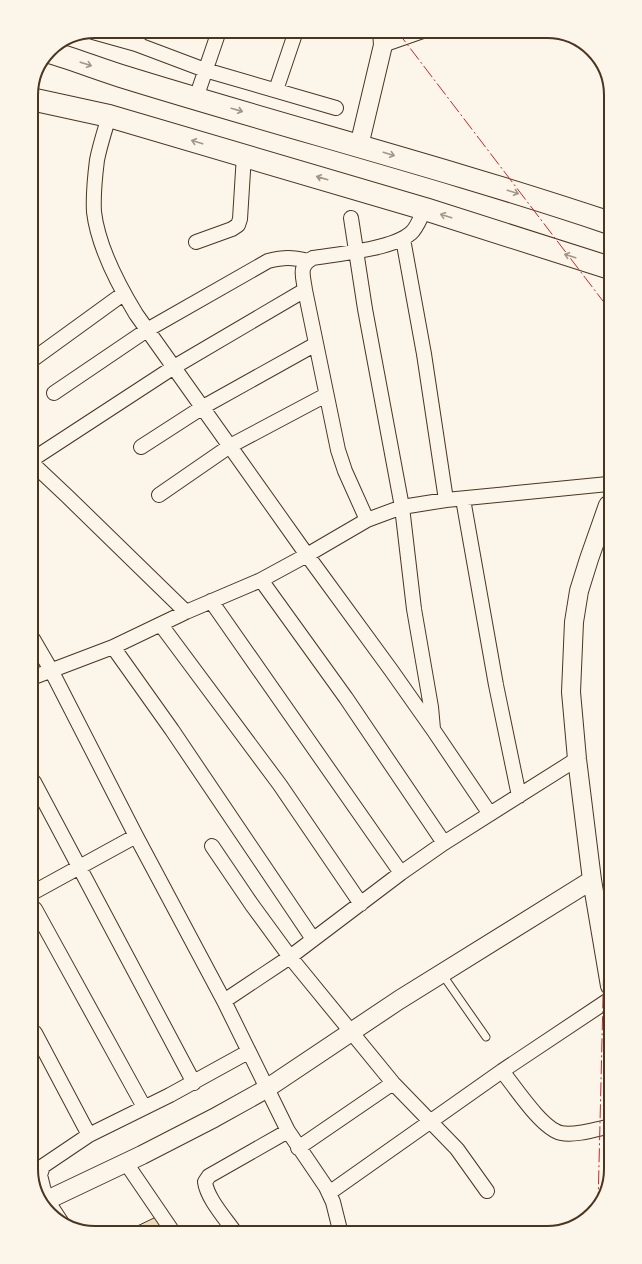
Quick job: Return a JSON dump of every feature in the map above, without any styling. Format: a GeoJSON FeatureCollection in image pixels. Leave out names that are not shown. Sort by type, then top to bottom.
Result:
{"type":"FeatureCollection","features":[{"type":"Feature","properties":{"kind":"highway"},"geometry":{"type":"LineString","coordinates":[[56,54],[196,98],[560,206],[604,221]]}},
{"type":"Feature","properties":{"kind":"highway"},"geometry":{"type":"LineString","coordinates":[[38,101],[109,116],[244,155],[425,209],[604,266]]}},
{"type":"Feature","properties":{"kind":"street"},"geometry":{"type":"LineString","coordinates":[[138,38],[205,70],[336,108]]}},
{"type":"Feature","properties":{"kind":"street"},"geometry":{"type":"LineString","coordinates":[[196,98],[216,38]]}},
{"type":"Feature","properties":{"kind":"street"},"geometry":{"type":"LineString","coordinates":[[276,90],[294,38]]}},
{"type":"Feature","properties":{"kind":"street"},"geometry":{"type":"LineString","coordinates":[[359,146],[382,38]]}},
{"type":"Feature","properties":{"kind":"street"},"geometry":{"type":"LineString","coordinates":[[109,116],[98,160],[94,213],[99,234],[108,260],[123,294],[307,555],[434,730],[490,814]]}},
{"type":"Feature","properties":{"kind":"street"},"geometry":{"type":"LineString","coordinates":[[196,242],[232,229],[238,225],[240,219],[244,155]]}},
{"type":"Feature","properties":{"kind":"street"},"geometry":{"type":"LineString","coordinates":[[367,520],[344,471],[338,450],[302,271],[304,265],[313,258],[356,251],[403,240],[412,232],[425,209]]}},
{"type":"Feature","properties":{"kind":"street"},"geometry":{"type":"LineString","coordinates":[[350,218],[402,507],[414,609],[434,730]]}},
{"type":"Feature","properties":{"kind":"street"},"geometry":{"type":"LineString","coordinates":[[403,240],[424,354],[446,500]]}},
{"type":"Feature","properties":{"kind":"street"},"geometry":{"type":"LineString","coordinates":[[54,393],[148,330],[268,261],[282,257],[294,257],[308,261]]}},
{"type":"Feature","properties":{"kind":"street"},"geometry":{"type":"LineString","coordinates":[[38,456],[174,367],[305,290]]}},
{"type":"Feature","properties":{"kind":"street"},"geometry":{"type":"LineString","coordinates":[[38,356],[123,294]]}},
{"type":"Feature","properties":{"kind":"street"},"geometry":{"type":"LineString","coordinates":[[141,447],[202,407],[316,344]]}},
{"type":"Feature","properties":{"kind":"street"},"geometry":{"type":"LineString","coordinates":[[159,495],[230,446],[326,395]]}},
{"type":"Feature","properties":{"kind":"street"},"geometry":{"type":"LineString","coordinates":[[38,469],[186,612]]}},
{"type":"Feature","properties":{"kind":"street"},"geometry":{"type":"LineString","coordinates":[[38,675],[113,647],[186,612],[261,580],[367,520],[402,507],[446,500],[604,484]]}},
{"type":"Feature","properties":{"kind":"street"},"geometry":{"type":"LineString","coordinates":[[463,499],[496,685],[519,796]]}},
{"type":"Feature","properties":{"kind":"street"},"geometry":{"type":"LineString","coordinates":[[604,516],[579,591],[574,622],[571,692],[577,759],[592,880],[604,951]]}},
{"type":"Feature","properties":{"kind":"street"},"geometry":{"type":"LineString","coordinates":[[261,580],[346,698],[444,843]]}},
{"type":"Feature","properties":{"kind":"street"},"geometry":{"type":"LineString","coordinates":[[211,601],[401,873]]}},
{"type":"Feature","properties":{"kind":"street"},"geometry":{"type":"LineString","coordinates":[[161,625],[280,785],[361,904]]}},
{"type":"Feature","properties":{"kind":"street"},"geometry":{"type":"LineString","coordinates":[[113,647],[172,730],[313,940]]}},
{"type":"Feature","properties":{"kind":"street"},"geometry":{"type":"LineString","coordinates":[[38,648],[224,1001],[288,1131],[329,1193],[333,1202],[339,1226]]}},
{"type":"Feature","properties":{"kind":"street"},"geometry":{"type":"LineString","coordinates":[[224,1001],[290,957],[401,873],[444,843],[577,759]]}},
{"type":"Feature","properties":{"kind":"street"},"geometry":{"type":"LineString","coordinates":[[38,789],[194,1082]]}},
{"type":"Feature","properties":{"kind":"street"},"geometry":{"type":"LineString","coordinates":[[38,890],[136,836]]}},
{"type":"Feature","properties":{"kind":"street"},"geometry":{"type":"LineString","coordinates":[[212,846],[290,957],[393,1083],[456,1149],[487,1191]]}},
{"type":"Feature","properties":{"kind":"street"},"geometry":{"type":"LineString","coordinates":[[47,1200],[126,1163],[214,1118],[266,1089],[399,1000],[592,880]]}},
{"type":"Feature","properties":{"kind":"street"},"geometry":{"type":"LineString","coordinates":[[38,914],[144,1107]]}},
{"type":"Feature","properties":{"kind":"street"},"geometry":{"type":"LineString","coordinates":[[329,1193],[502,1071],[604,1003]]}},
{"type":"Feature","properties":{"kind":"street"},"geometry":{"type":"LineString","coordinates":[[38,1039],[89,1135]]}},
{"type":"Feature","properties":{"kind":"street"},"geometry":{"type":"LineString","coordinates":[[43,1193],[39,1162],[57,1155],[89,1135],[194,1082],[248,1052]]}},
{"type":"Feature","properties":{"kind":"street"},"geometry":{"type":"LineString","coordinates":[[502,1071],[542,1121],[552,1129],[562,1133],[573,1134],[604,1127]]}},
{"type":"Feature","properties":{"kind":"street"},"geometry":{"type":"LineString","coordinates":[[298,1148],[393,1083]]}},
{"type":"Feature","properties":{"kind":"street"},"geometry":{"type":"LineString","coordinates":[[230,1226],[210,1196],[205,1182],[209,1176],[288,1131]]}},
{"type":"Feature","properties":{"kind":"street"},"geometry":{"type":"LineString","coordinates":[[126,1163],[169,1226]]}},
{"type":"Feature","properties":{"kind":"lane"},"geometry":{"type":"LineString","coordinates":[[442,974],[486,1038]]}},
{"type":"Feature","properties":{"kind":"building"},"geometry":{"type":"Polygon","coordinates":[[[156,1217],[160,1226],[137,1226],[156,1217]]]}},
{"type":"Feature","properties":{"kind":"power"},"geometry":{"type":"LineString","coordinates":[[402,38],[604,302]]}},
{"type":"Feature","properties":{"kind":"power"},"geometry":{"type":"LineString","coordinates":[[598,1193],[604,957]]}}]}
